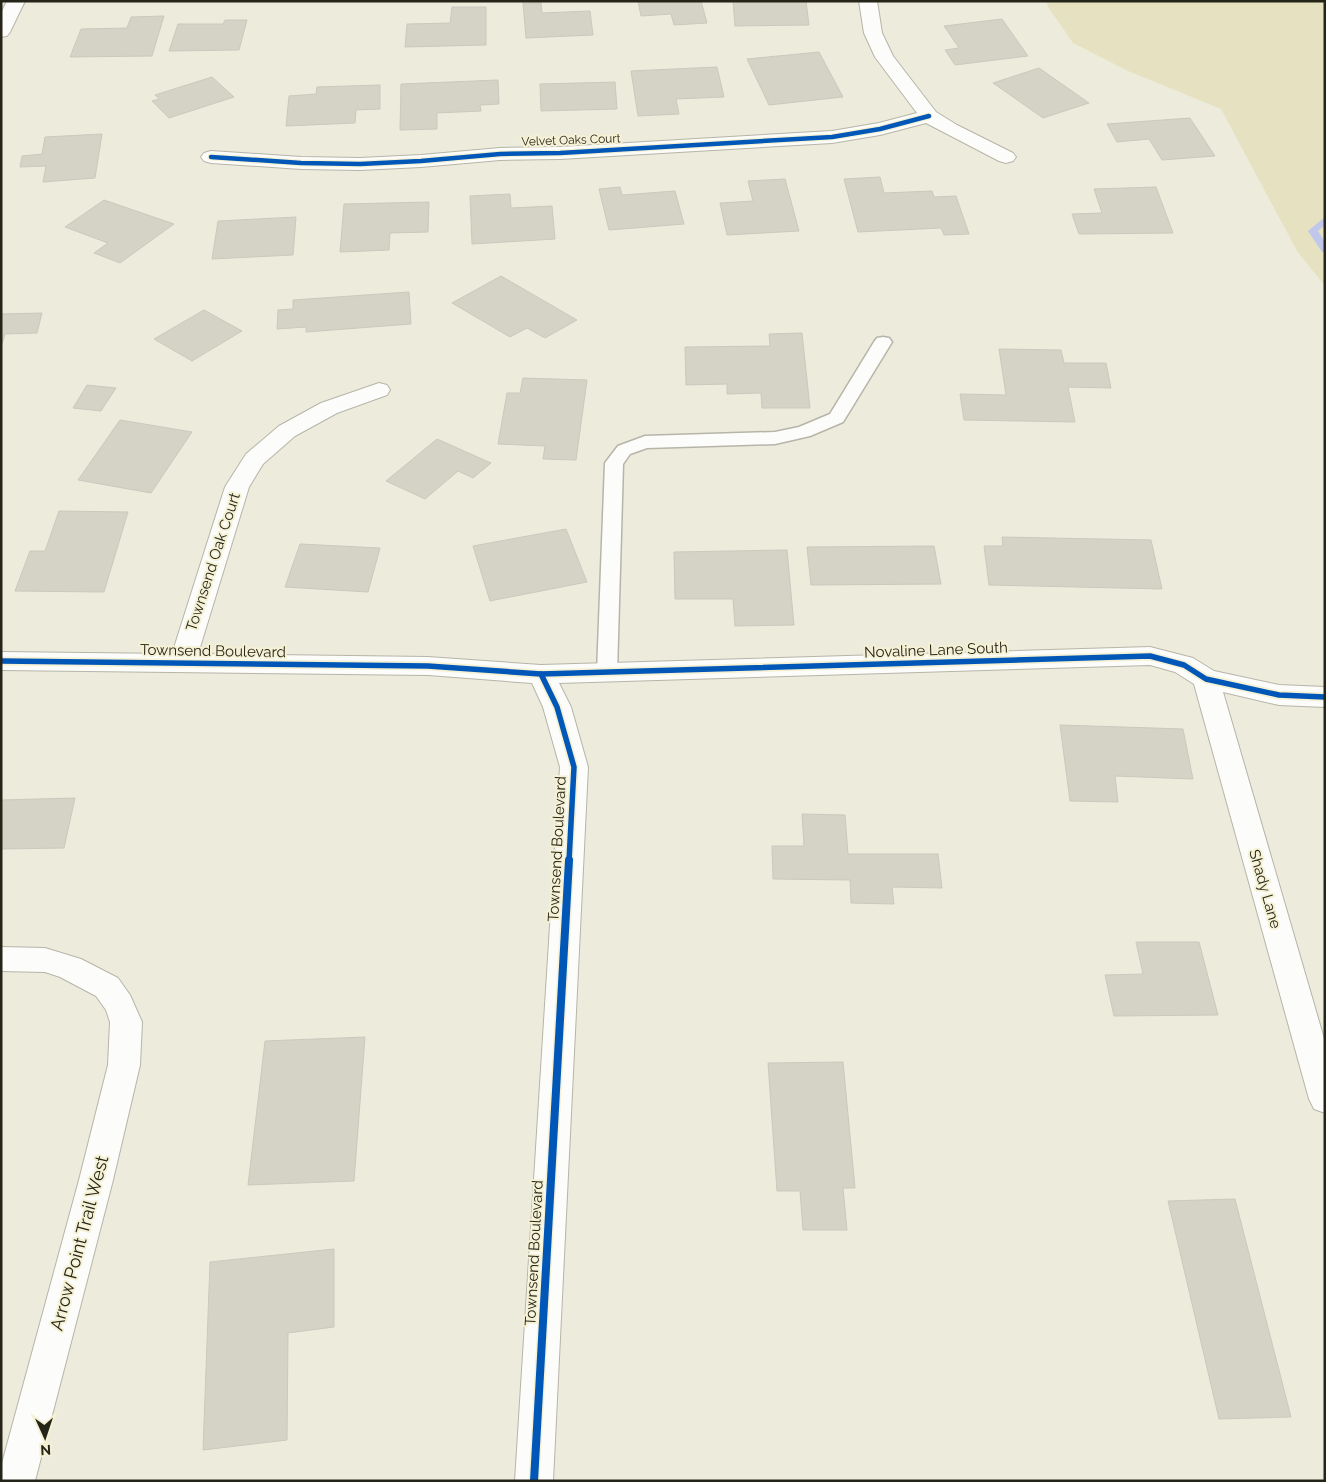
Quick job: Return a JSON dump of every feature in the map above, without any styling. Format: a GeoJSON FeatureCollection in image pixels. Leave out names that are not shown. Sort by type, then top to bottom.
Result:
{"type":"FeatureCollection","features":[{"type":"Feature","properties":{"kind":"street"},"geometry":{"type":"LineString","coordinates":[[1,32],[16,1]]}},
{"type":"Feature","properties":{"kind":"street"},"geometry":{"type":"LineString","coordinates":[[868,1],[873,34],[884,57],[929,116],[950,129],[1006,157]]}},
{"type":"Feature","properties":{"kind":"street","name":"Velvet Oaks Court"},"geometry":{"type":"LineString","coordinates":[[211,157],[300,163],[360,164],[421,161],[500,154],[560,153],[832,137],[929,116]]}},
{"type":"Feature","properties":{"kind":"street","name":"Townsend Oak Court"},"geometry":{"type":"LineString","coordinates":[[182,663],[237,487],[254,459],[286,430],[328,408],[379,390]]}},
{"type":"Feature","properties":{"kind":"street","name":"Novaline Lane South"},"geometry":{"type":"LineString","coordinates":[[541,674],[1150,656],[1184,665],[1206,679],[1279,695],[1325,697]]}},
{"type":"Feature","properties":{"kind":"street","name":"Townsend Boulevard"},"geometry":{"type":"LineString","coordinates":[[1,660],[428,666],[541,674],[557,707],[574,766],[534,1481]]}},
{"type":"Feature","properties":{"kind":"street","name":"Shady Lane"},"geometry":{"type":"LineString","coordinates":[[1206,679],[1325,1099]]}},
{"type":"Feature","properties":{"kind":"street","name":"Arrow Point Trail West"},"geometry":{"type":"LineString","coordinates":[[1,959],[45,960],[70,968],[107,987],[119,1004],[126,1022],[124,1065],[96,1180],[16,1481]]}},
{"type":"Feature","properties":{"kind":"lane"},"geometry":{"type":"LineString","coordinates":[[607,672],[614,463],[624,450],[645,442],[774,438],[804,432],[837,418],[883,342]]}},
{"type":"Feature","properties":{"kind":"shaded area"},"geometry":{"type":"Polygon","coordinates":[[[1046,1],[1325,1],[1325,286],[1297,251],[1221,109],[1128,71],[1073,43],[1048,7],[1046,1]]]}},
{"type":"Feature","properties":{"kind":"building"},"geometry":{"type":"Polygon","coordinates":[[[638,1],[701,1],[707,23],[674,25],[671,14],[641,16],[638,1]]]}},
{"type":"Feature","properties":{"kind":"building"},"geometry":{"type":"Polygon","coordinates":[[[733,1],[806,1],[809,25],[735,26],[733,1]]]}},
{"type":"Feature","properties":{"kind":"building"},"geometry":{"type":"Polygon","coordinates":[[[523,3],[541,3],[542,13],[590,11],[593,35],[526,38],[523,3]]]}},
{"type":"Feature","properties":{"kind":"building"},"geometry":{"type":"Polygon","coordinates":[[[452,7],[486,7],[486,45],[405,47],[407,24],[450,23],[452,7]]]}},
{"type":"Feature","properties":{"kind":"building"},"geometry":{"type":"Polygon","coordinates":[[[164,16],[152,56],[70,57],[81,29],[127,28],[131,17],[164,16]]]}},
{"type":"Feature","properties":{"kind":"building"},"geometry":{"type":"Polygon","coordinates":[[[1002,19],[1028,56],[955,65],[945,50],[959,48],[944,26],[1002,19]]]}},
{"type":"Feature","properties":{"kind":"building"},"geometry":{"type":"Polygon","coordinates":[[[225,20],[247,20],[239,50],[169,51],[178,24],[223,24],[225,20]]]}},
{"type":"Feature","properties":{"kind":"building"},"geometry":{"type":"Polygon","coordinates":[[[819,52],[843,97],[769,105],[747,59],[819,52]]]}},
{"type":"Feature","properties":{"kind":"building"},"geometry":{"type":"Polygon","coordinates":[[[717,67],[724,97],[676,99],[679,114],[638,116],[631,71],[717,67]]]}},
{"type":"Feature","properties":{"kind":"building"},"geometry":{"type":"Polygon","coordinates":[[[1039,68],[1089,103],[1043,118],[993,83],[1039,68]]]}},
{"type":"Feature","properties":{"kind":"building"},"geometry":{"type":"Polygon","coordinates":[[[212,77],[234,97],[169,118],[152,101],[159,99],[155,95],[212,77]]]}},
{"type":"Feature","properties":{"kind":"building"},"geometry":{"type":"Polygon","coordinates":[[[498,80],[499,104],[480,105],[481,111],[437,113],[437,129],[400,130],[401,84],[498,80]]]}},
{"type":"Feature","properties":{"kind":"building"},"geometry":{"type":"Polygon","coordinates":[[[615,82],[617,109],[541,111],[540,84],[615,82]]]}},
{"type":"Feature","properties":{"kind":"building"},"geometry":{"type":"Polygon","coordinates":[[[380,85],[380,109],[356,110],[355,123],[286,126],[289,96],[316,94],[317,87],[380,85]]]}},
{"type":"Feature","properties":{"kind":"building"},"geometry":{"type":"Polygon","coordinates":[[[1190,118],[1215,156],[1162,160],[1149,139],[1117,142],[1107,124],[1190,118]]]}},
{"type":"Feature","properties":{"kind":"building"},"geometry":{"type":"Polygon","coordinates":[[[102,134],[95,178],[43,182],[46,166],[20,167],[22,156],[42,154],[45,137],[102,134]]]}},
{"type":"Feature","properties":{"kind":"building"},"geometry":{"type":"Polygon","coordinates":[[[880,177],[884,193],[932,191],[934,197],[956,196],[969,234],[944,235],[941,228],[858,232],[844,179],[880,177]]]}},
{"type":"Feature","properties":{"kind":"building"},"geometry":{"type":"Polygon","coordinates":[[[785,179],[799,231],[727,235],[720,203],[753,201],[748,181],[785,179]]]}},
{"type":"Feature","properties":{"kind":"building"},"geometry":{"type":"Polygon","coordinates":[[[620,187],[622,195],[675,191],[684,224],[609,230],[599,189],[620,187]]]}},
{"type":"Feature","properties":{"kind":"building"},"geometry":{"type":"Polygon","coordinates":[[[1156,187],[1173,233],[1079,234],[1072,214],[1102,213],[1094,189],[1156,187]]]}},
{"type":"Feature","properties":{"kind":"building"},"geometry":{"type":"Polygon","coordinates":[[[510,194],[511,208],[552,206],[555,239],[472,244],[470,196],[510,194]]]}},
{"type":"Feature","properties":{"kind":"building"},"geometry":{"type":"Polygon","coordinates":[[[104,200],[174,224],[120,263],[94,253],[108,243],[65,227],[104,200]]]}},
{"type":"Feature","properties":{"kind":"building"},"geometry":{"type":"Polygon","coordinates":[[[429,202],[428,232],[390,233],[389,250],[340,252],[344,204],[429,202]]]}},
{"type":"Feature","properties":{"kind":"building"},"geometry":{"type":"Polygon","coordinates":[[[296,217],[293,255],[212,259],[218,221],[296,217]]]}},
{"type":"Feature","properties":{"kind":"building"},"geometry":{"type":"Polygon","coordinates":[[[501,276],[577,320],[545,338],[527,328],[510,337],[452,303],[501,276]]]}},
{"type":"Feature","properties":{"kind":"building"},"geometry":{"type":"Polygon","coordinates":[[[409,292],[411,324],[306,332],[306,327],[277,329],[278,310],[293,309],[293,300],[409,292]]]}},
{"type":"Feature","properties":{"kind":"building"},"geometry":{"type":"Polygon","coordinates":[[[204,310],[242,331],[192,361],[154,339],[204,310]]]}},
{"type":"Feature","properties":{"kind":"building"},"geometry":{"type":"Polygon","coordinates":[[[42,313],[37,333],[5,334],[1,347],[1,314],[42,313]]]}},
{"type":"Feature","properties":{"kind":"building"},"geometry":{"type":"Polygon","coordinates":[[[802,333],[810,408],[762,408],[761,393],[727,394],[727,384],[686,385],[685,347],[770,346],[769,334],[802,333]]]}},
{"type":"Feature","properties":{"kind":"building"},"geometry":{"type":"Polygon","coordinates":[[[999,349],[1061,350],[1064,363],[1106,363],[1111,388],[1068,387],[1075,422],[964,420],[960,394],[1006,395],[999,349]]]}},
{"type":"Feature","properties":{"kind":"building"},"geometry":{"type":"Polygon","coordinates":[[[523,378],[587,380],[576,460],[543,459],[545,446],[498,444],[507,393],[520,393],[523,378]]]}},
{"type":"Feature","properties":{"kind":"building"},"geometry":{"type":"Polygon","coordinates":[[[87,385],[116,388],[101,411],[73,408],[87,385]]]}},
{"type":"Feature","properties":{"kind":"building"},"geometry":{"type":"Polygon","coordinates":[[[120,420],[192,432],[151,493],[78,480],[120,420]]]}},
{"type":"Feature","properties":{"kind":"building"},"geometry":{"type":"Polygon","coordinates":[[[437,439],[491,463],[473,478],[458,471],[425,499],[386,481],[437,439]]]}},
{"type":"Feature","properties":{"kind":"building"},"geometry":{"type":"Polygon","coordinates":[[[59,511],[128,512],[104,592],[15,591],[30,551],[45,551],[59,511]]]}},
{"type":"Feature","properties":{"kind":"building"},"geometry":{"type":"Polygon","coordinates":[[[566,529],[587,582],[490,601],[473,546],[566,529]]]}},
{"type":"Feature","properties":{"kind":"building"},"geometry":{"type":"Polygon","coordinates":[[[1002,537],[1151,540],[1162,589],[989,585],[984,546],[1003,546],[1002,537]]]}},
{"type":"Feature","properties":{"kind":"building"},"geometry":{"type":"Polygon","coordinates":[[[300,544],[380,548],[368,592],[285,587],[300,544]]]}},
{"type":"Feature","properties":{"kind":"building"},"geometry":{"type":"Polygon","coordinates":[[[934,546],[941,584],[811,585],[807,547],[934,546]]]}},
{"type":"Feature","properties":{"kind":"building"},"geometry":{"type":"Polygon","coordinates":[[[787,550],[794,625],[735,626],[733,599],[675,599],[674,552],[787,550]]]}},
{"type":"Feature","properties":{"kind":"building"},"geometry":{"type":"Polygon","coordinates":[[[1060,725],[1183,729],[1193,779],[1115,776],[1118,802],[1070,801],[1060,725]]]}},
{"type":"Feature","properties":{"kind":"building"},"geometry":{"type":"Polygon","coordinates":[[[75,798],[64,848],[1,849],[1,800],[75,798]]]}},
{"type":"Feature","properties":{"kind":"building"},"geometry":{"type":"Polygon","coordinates":[[[802,814],[845,815],[848,854],[938,854],[942,888],[892,887],[894,904],[851,903],[850,880],[773,879],[772,846],[804,846],[802,814]]]}},
{"type":"Feature","properties":{"kind":"building"},"geometry":{"type":"Polygon","coordinates":[[[1136,942],[1199,942],[1218,1015],[1114,1016],[1105,975],[1143,974],[1136,942]]]}},
{"type":"Feature","properties":{"kind":"building"},"geometry":{"type":"Polygon","coordinates":[[[365,1037],[354,1181],[248,1185],[265,1041],[365,1037]]]}},
{"type":"Feature","properties":{"kind":"building"},"geometry":{"type":"Polygon","coordinates":[[[843,1062],[855,1188],[843,1188],[847,1230],[803,1230],[800,1191],[777,1191],[768,1063],[843,1062]]]}},
{"type":"Feature","properties":{"kind":"building"},"geometry":{"type":"Polygon","coordinates":[[[1235,1199],[1291,1417],[1219,1419],[1168,1201],[1235,1199]]]}},
{"type":"Feature","properties":{"kind":"building"},"geometry":{"type":"Polygon","coordinates":[[[334,1249],[334,1327],[288,1333],[287,1440],[203,1450],[210,1262],[334,1249]]]}},
{"type":"Feature","properties":{"kind":"waterway"},"geometry":{"type":"LineString","coordinates":[[1325,220],[1313,231],[1325,250]]}},
{"type":"Feature","properties":{"kind":"cycle path"},"geometry":{"type":"LineString","coordinates":[[211,157],[301,163],[360,164],[421,161],[500,154],[560,153],[832,137],[880,129],[929,116]]}},
{"type":"Feature","properties":{"kind":"cycle path"},"geometry":{"type":"LineString","coordinates":[[1,661],[428,666],[541,674],[1150,656],[1184,665],[1206,679],[1279,695],[1325,697]]}},
{"type":"Feature","properties":{"kind":"cycle path"},"geometry":{"type":"LineString","coordinates":[[534,1481],[574,767],[557,707],[541,674]]}}]}
